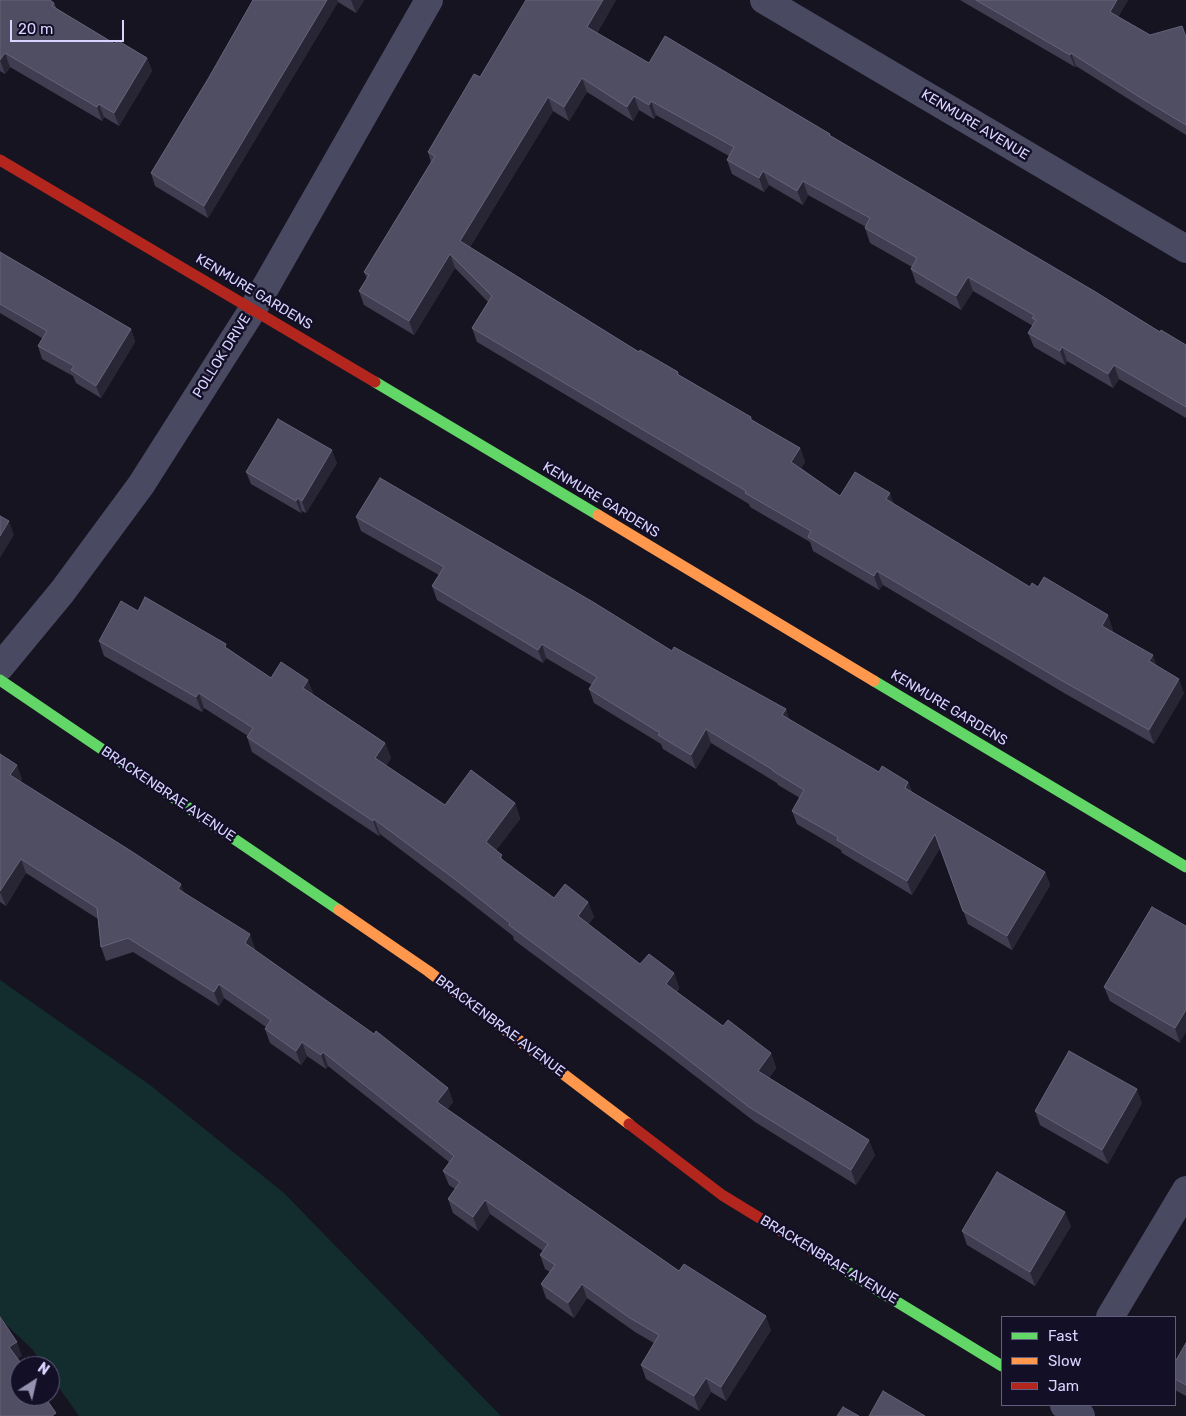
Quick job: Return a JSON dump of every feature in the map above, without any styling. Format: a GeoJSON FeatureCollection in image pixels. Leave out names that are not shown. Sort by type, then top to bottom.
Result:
{"type":"FeatureCollection","features":[{"type":"Feature","properties":{"kind":"street","name":"POLLOK DRIVE"},"geometry":{"type":"LineString","coordinates":[[0,667],[62,592],[140,485],[253,308],[430,0]]}},
{"type":"Feature","properties":{"kind":"street","name":"KENMURE AVENUE"},"geometry":{"type":"LineString","coordinates":[[764,0],[1186,249]]}},
{"type":"Feature","properties":{"kind":"street","name":"KENMURE GARDENS"},"geometry":{"type":"LineString","coordinates":[[0,160],[253,308],[1186,867]]}},
{"type":"Feature","properties":{"kind":"street","name":"BRACKENBRAE AVENUE"},"geometry":{"type":"LineString","coordinates":[[0,680],[428,971],[722,1195],[1001,1365]]}},
{"type":"Feature","properties":{"kind":"street"},"geometry":{"type":"LineString","coordinates":[[1111,1316],[1186,1190]]}},
{"type":"Feature","properties":{"kind":"street"},"geometry":{"type":"LineString","coordinates":[[1066,1406],[1081,1416]]}},
{"type":"Feature","properties":{"kind":"green space"},"geometry":{"type":"Polygon","coordinates":[[[0,980],[150,1085],[284,1193],[501,1416],[79,1416],[60,1389],[60,1356],[37,1356],[0,1319],[0,980]]]}},
{"type":"Feature","properties":{"kind":"building"},"geometry":{"type":"Polygon","coordinates":[[[0,0],[50,0],[54,3],[52,6],[115,44],[117,40],[147,58],[114,113],[99,104],[97,107],[5,53],[0,60],[0,0]]]}},
{"type":"Feature","properties":{"kind":"building"},"geometry":{"type":"Polygon","coordinates":[[[253,0],[327,0],[204,206],[151,173],[253,0]]]}},
{"type":"Feature","properties":{"kind":"building"},"geometry":{"type":"Polygon","coordinates":[[[526,0],[603,0],[587,27],[649,63],[665,36],[1160,332],[1161,330],[1186,345],[1186,407],[1114,365],[1108,374],[1062,347],[1060,351],[1028,333],[1036,320],[1032,318],[1034,315],[968,277],[956,296],[911,269],[917,258],[865,228],[870,218],[803,181],[797,191],[763,171],[759,178],[727,160],[734,147],[651,101],[649,105],[634,96],[627,107],[582,78],[564,107],[548,97],[460,241],[639,352],[640,350],[678,372],[677,374],[800,448],[791,462],[840,496],[855,472],[890,493],[886,499],[1030,587],[1032,583],[1038,587],[1044,577],[1108,615],[1102,626],[1153,655],[1149,661],[1179,679],[1149,730],[877,571],[874,576],[808,537],[811,531],[472,328],[492,296],[450,254],[409,321],[359,291],[369,275],[364,272],[435,156],[428,152],[474,74],[480,77],[526,0]]]}},
{"type":"Feature","properties":{"kind":"building"},"geometry":{"type":"Polygon","coordinates":[[[976,0],[1117,0],[1110,12],[1150,35],[1182,26],[1186,37],[1186,125],[1071,53],[1070,55],[976,0]]]}},
{"type":"Feature","properties":{"kind":"building"},"geometry":{"type":"Polygon","coordinates":[[[0,252],[131,329],[96,386],[71,370],[74,366],[38,346],[47,331],[0,304],[0,252]]]}},
{"type":"Feature","properties":{"kind":"building"},"geometry":{"type":"Polygon","coordinates":[[[278,419],[332,450],[302,501],[298,498],[296,501],[246,472],[278,419]]]}},
{"type":"Feature","properties":{"kind":"building"},"geometry":{"type":"Polygon","coordinates":[[[380,478],[593,602],[672,651],[674,647],[786,709],[782,715],[879,772],[882,766],[908,782],[905,788],[1045,872],[1007,936],[963,911],[935,834],[907,881],[837,840],[838,837],[792,811],[804,790],[773,770],[706,729],[691,755],[658,735],[660,733],[589,689],[597,677],[542,644],[538,650],[432,586],[444,567],[356,517],[380,478]]]}},
{"type":"Feature","properties":{"kind":"building"},"geometry":{"type":"Polygon","coordinates":[[[0,516],[9,521],[0,536],[0,516]]]}},
{"type":"Feature","properties":{"kind":"building"},"geometry":{"type":"Polygon","coordinates":[[[145,597],[226,644],[225,647],[271,678],[281,662],[308,680],[303,688],[385,743],[375,758],[445,805],[471,770],[515,803],[486,842],[502,855],[500,858],[554,898],[565,884],[588,902],[578,916],[640,964],[649,954],[674,973],[666,984],[723,1026],[728,1020],[771,1053],[758,1071],[869,1140],[851,1170],[749,1107],[509,925],[510,923],[456,880],[374,819],[373,821],[247,737],[253,728],[199,693],[196,697],[99,641],[121,601],[138,611],[145,597]]]}},
{"type":"Feature","properties":{"kind":"building"},"geometry":{"type":"Polygon","coordinates":[[[0,754],[17,765],[10,775],[181,884],[178,889],[250,934],[245,943],[374,1034],[376,1031],[448,1088],[437,1102],[679,1271],[684,1264],[766,1316],[721,1387],[706,1378],[694,1396],[641,1365],[659,1335],[630,1318],[582,1284],[568,1303],[541,1284],[555,1265],[540,1255],[548,1244],[485,1200],[473,1217],[448,1199],[460,1182],[443,1171],[454,1156],[323,1052],[321,1055],[302,1042],[296,1051],[265,1029],[271,1020],[219,984],[214,992],[128,938],[101,947],[97,908],[21,859],[0,891],[0,754]]]}},
{"type":"Feature","properties":{"kind":"building"},"geometry":{"type":"Polygon","coordinates":[[[1152,907],[1186,926],[1186,1010],[1175,1028],[1104,987],[1152,907]]]}},
{"type":"Feature","properties":{"kind":"building"},"geometry":{"type":"Polygon","coordinates":[[[1069,1051],[1137,1089],[1102,1150],[1035,1111],[1069,1051]]]}},
{"type":"Feature","properties":{"kind":"building"},"geometry":{"type":"Polygon","coordinates":[[[997,1172],[1065,1212],[1030,1272],[962,1231],[997,1172]]]}},
{"type":"Feature","properties":{"kind":"building"},"geometry":{"type":"Polygon","coordinates":[[[0,1317],[17,1342],[9,1347],[16,1356],[10,1356],[10,1406],[51,1406],[56,1413],[52,1416],[0,1416],[0,1317]]]}},
{"type":"Feature","properties":{"kind":"building"},"geometry":{"type":"Polygon","coordinates":[[[1186,1343],[1186,1385],[1176,1380],[1176,1360],[1186,1343]]]}},
{"type":"Feature","properties":{"kind":"building"},"geometry":{"type":"Polygon","coordinates":[[[883,1391],[925,1416],[869,1416],[883,1391]]]}},
{"type":"Feature","properties":{"kind":"building"},"geometry":{"type":"Polygon","coordinates":[[[843,1407],[859,1416],[837,1416],[843,1407]]]}},
{"type":"Feature","properties":{"kind":"traffic: fast"},"geometry":{"type":"LineString","coordinates":[[375,382],[598,515]]}},
{"type":"Feature","properties":{"kind":"traffic: fast"},"geometry":{"type":"LineString","coordinates":[[0,680],[339,910]]}},
{"type":"Feature","properties":{"kind":"traffic: fast"},"geometry":{"type":"LineString","coordinates":[[874,681],[1186,867]]}},
{"type":"Feature","properties":{"kind":"traffic: fast"},"geometry":{"type":"LineString","coordinates":[[830,1261],[1001,1365]]}},
{"type":"Feature","properties":{"kind":"traffic: slow"},"geometry":{"type":"LineString","coordinates":[[598,515],[874,681]]}},
{"type":"Feature","properties":{"kind":"traffic: slow"},"geometry":{"type":"LineString","coordinates":[[339,910],[428,971],[629,1124]]}},
{"type":"Feature","properties":{"kind":"traffic: jam"},"geometry":{"type":"LineString","coordinates":[[0,160],[375,382]]}},
{"type":"Feature","properties":{"kind":"traffic: jam"},"geometry":{"type":"LineString","coordinates":[[629,1124],[722,1195],[830,1261]]}}]}
